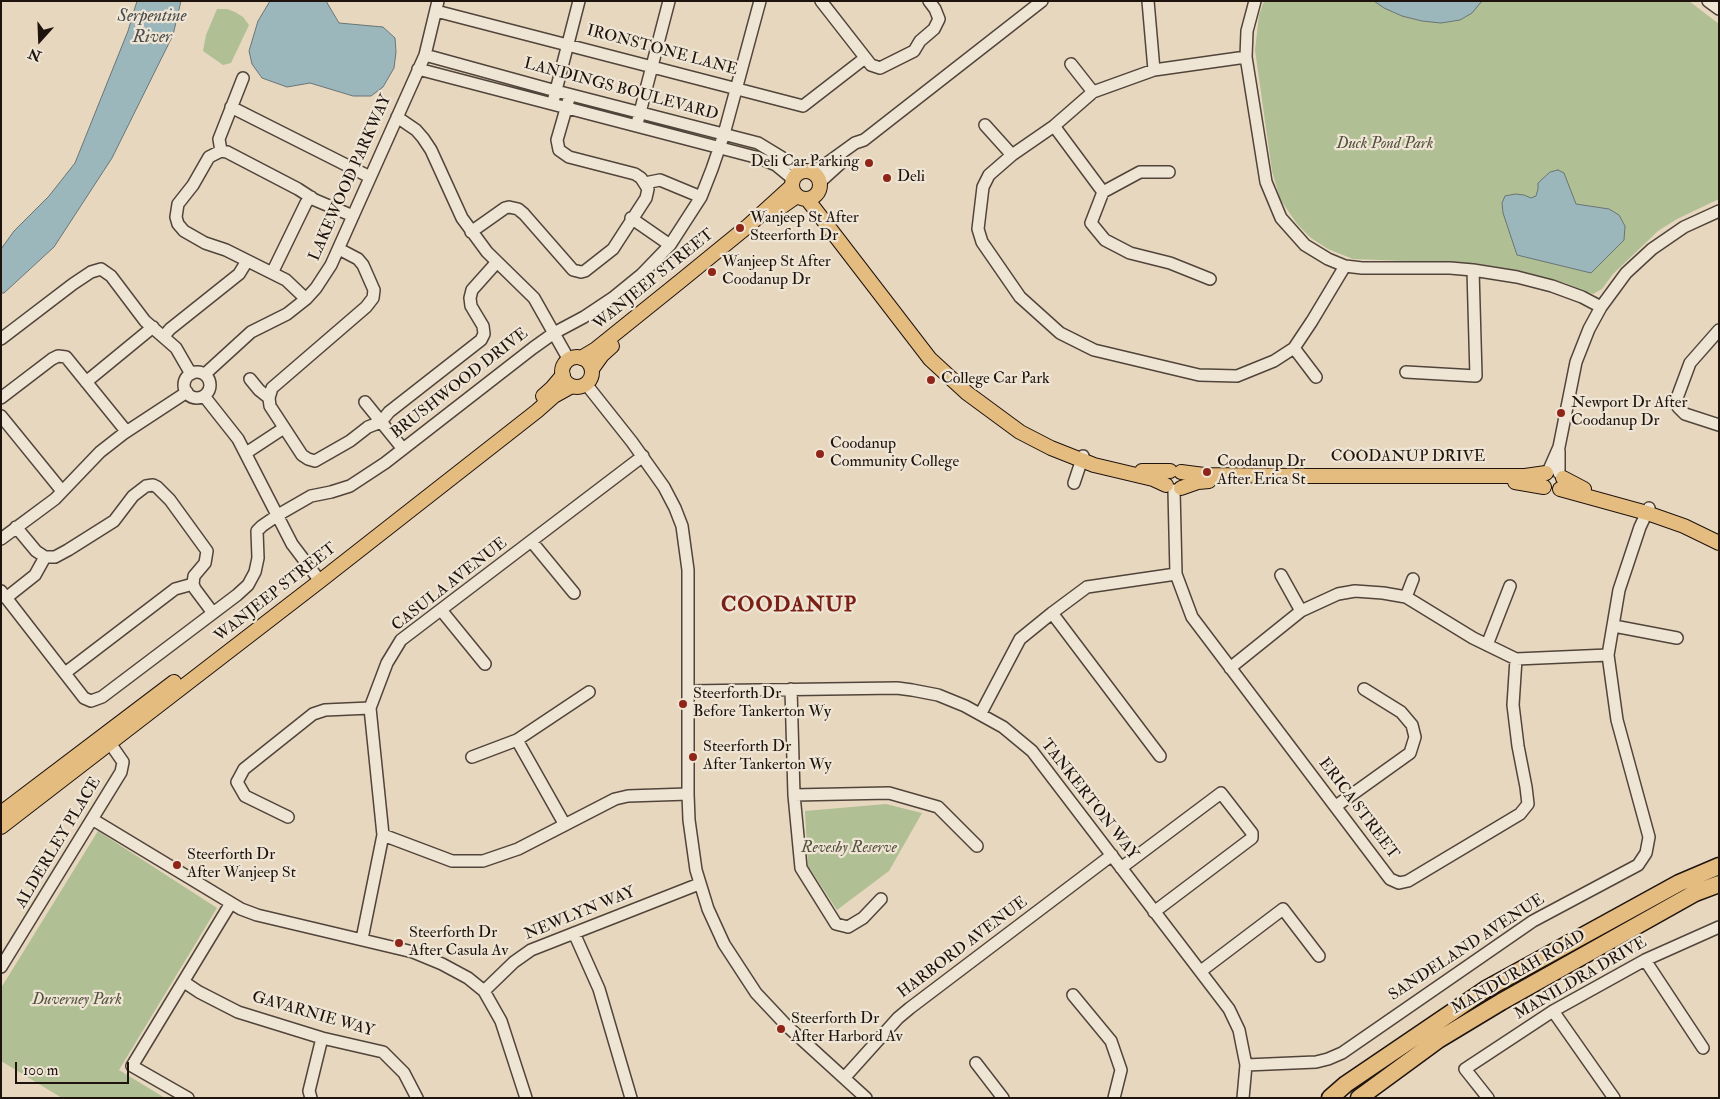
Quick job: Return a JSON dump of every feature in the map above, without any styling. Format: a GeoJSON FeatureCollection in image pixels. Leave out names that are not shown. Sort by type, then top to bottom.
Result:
{"type":"FeatureCollection","features":[{"type":"Feature","properties":{"kind":"highway","name":"MANDURAH ROAD"},"geometry":{"type":"LineString","coordinates":[[1330,1098],[1346,1084],[1486,989],[1679,883],[1719,866]]}},
{"type":"Feature","properties":{"kind":"highway","name":"MANDURAH ROAD"},"geometry":{"type":"LineString","coordinates":[[1359,1098],[1438,1040],[1501,1002],[1695,892],[1719,884]]}},
{"type":"Feature","properties":{"kind":"main road","name":"WANJEEP STREET"},"geometry":{"type":"LineString","coordinates":[[575,359],[596,349],[748,226],[805,185]]}},
{"type":"Feature","properties":{"kind":"main road","name":"WANJEEP STREET"},"geometry":{"type":"LineString","coordinates":[[592,369],[602,354],[787,202],[805,185]]}},
{"type":"Feature","properties":{"kind":"main road","name":"COODANUP DRIVE"},"geometry":{"type":"LineString","coordinates":[[805,185],[910,326],[949,371],[976,394],[1016,423],[1082,458],[1109,469],[1153,479],[1174,488],[1206,481],[1503,481],[1544,487],[1552,492],[1555,477]]}},
{"type":"Feature","properties":{"kind":"main road"},"geometry":{"type":"LineString","coordinates":[[575,359],[588,362],[592,369],[591,377],[579,385],[566,382],[563,375],[564,366],[575,359]]}},
{"type":"Feature","properties":{"kind":"main road","name":"WANJEEP STREET"},"geometry":{"type":"LineString","coordinates":[[318,578],[552,388],[563,375]]}},
{"type":"Feature","properties":{"kind":"main road","name":"WANJEEP STREET"},"geometry":{"type":"LineString","coordinates":[[1,813],[106,739],[537,411],[554,396],[579,385]]}},
{"type":"Feature","properties":{"kind":"main road","name":"COODANUP DRIVE"},"geometry":{"type":"LineString","coordinates":[[1082,458],[1155,472],[1204,475],[1555,477],[1691,523],[1719,537]]}},
{"type":"Feature","properties":{"kind":"main road"},"geometry":{"type":"LineString","coordinates":[[1174,488],[1164,479],[1175,472]]}},
{"type":"Feature","properties":{"kind":"main road","name":"COODANUP DRIVE"},"geometry":{"type":"LineString","coordinates":[[1648,510],[1719,543]]}},
{"type":"Feature","properties":{"kind":"main road","name":"WANJEEP STREET"},"geometry":{"type":"LineString","coordinates":[[1,827],[106,739]]}},
{"type":"Feature","properties":{"kind":"street"},"geometry":{"type":"LineString","coordinates":[[552,104],[579,1]]}},
{"type":"Feature","properties":{"kind":"street"},"geometry":{"type":"LineString","coordinates":[[636,126],[668,1]]}},
{"type":"Feature","properties":{"kind":"street","name":"BRUSHWOOD DRIVE"},"geometry":{"type":"LineString","coordinates":[[65,673],[84,698],[91,701],[102,697],[248,585],[255,572],[258,558],[256,531],[262,526],[312,496],[350,486],[385,463],[554,333],[584,317],[614,297],[640,275],[670,245],[701,197],[724,134],[760,1]]}},
{"type":"Feature","properties":{"kind":"street"},"geometry":{"type":"LineString","coordinates":[[821,1],[871,65],[880,68],[884,68],[914,51],[920,41],[934,29],[939,19],[936,9],[929,1]]}},
{"type":"Feature","properties":{"kind":"street","name":"WANJEEP STREET"},"geometry":{"type":"LineString","coordinates":[[805,185],[826,164],[855,143],[864,140],[1042,1]]}},
{"type":"Feature","properties":{"kind":"street"},"geometry":{"type":"LineString","coordinates":[[1255,1],[1247,31],[1246,57],[1266,182],[1281,218],[1305,245],[1328,259],[1345,266],[1474,270],[1517,277],[1567,291],[1600,307]]}},
{"type":"Feature","properties":{"kind":"street"},"geometry":{"type":"LineString","coordinates":[[1708,1],[1719,9]]}},
{"type":"Feature","properties":{"kind":"street"},"geometry":{"type":"LineString","coordinates":[[1148,2],[1154,70]]}},
{"type":"Feature","properties":{"kind":"street","name":"IRONSTONE LANE"},"geometry":{"type":"LineString","coordinates":[[437,6],[568,44],[802,106],[865,58]]}},
{"type":"Feature","properties":{"kind":"street","name":"LAKEWOOD PARKWAY"},"geometry":{"type":"LineString","coordinates":[[204,374],[251,332],[287,314],[306,299],[332,265],[425,55],[437,6]]}},
{"type":"Feature","properties":{"kind":"street","name":"LANDINGS BOULEVARD"},"geometry":{"type":"LineString","coordinates":[[425,55],[570,95],[758,143],[805,185]]}},
{"type":"Feature","properties":{"kind":"street"},"geometry":{"type":"LineString","coordinates":[[1246,57],[1154,70],[1093,92],[1054,126],[989,175],[983,186],[978,229],[982,242],[1020,297],[1060,333],[1094,350],[1199,375],[1237,376],[1274,361],[1294,348],[1312,322],[1345,266]]}},
{"type":"Feature","properties":{"kind":"street"},"geometry":{"type":"LineString","coordinates":[[1071,64],[1093,92]]}},
{"type":"Feature","properties":{"kind":"street","name":"LANDINGS BOULEVARD"},"geometry":{"type":"LineString","coordinates":[[418,69],[759,158],[776,165],[805,185]]}},
{"type":"Feature","properties":{"kind":"street"},"geometry":{"type":"LineString","coordinates":[[221,151],[219,139],[243,78]]}},
{"type":"Feature","properties":{"kind":"street"},"geometry":{"type":"LineString","coordinates":[[471,232],[505,208],[513,207],[518,209],[533,223],[573,270],[585,271],[613,248],[648,193],[645,183],[635,174],[569,156],[559,150],[557,140],[570,95]]}},
{"type":"Feature","properties":{"kind":"street"},"geometry":{"type":"LineString","coordinates":[[231,108],[370,178]]}},
{"type":"Feature","properties":{"kind":"street"},"geometry":{"type":"LineString","coordinates":[[397,117],[424,138],[454,203],[471,232],[497,262],[534,298],[554,333],[575,359]]}},
{"type":"Feature","properties":{"kind":"street"},"geometry":{"type":"LineString","coordinates":[[985,125],[1012,156]]}},
{"type":"Feature","properties":{"kind":"street"},"geometry":{"type":"LineString","coordinates":[[1054,126],[1103,192]]}},
{"type":"Feature","properties":{"kind":"street"},"geometry":{"type":"LineString","coordinates":[[306,299],[286,280],[226,250],[205,243],[184,231],[178,224],[176,217],[178,204],[193,185],[209,157],[221,151],[227,152],[298,189],[311,198],[353,216]]}},
{"type":"Feature","properties":{"kind":"street"},"geometry":{"type":"LineString","coordinates":[[1169,172],[1140,172],[1103,192],[1092,222],[1105,240],[1130,253],[1170,263],[1210,279]]}},
{"type":"Feature","properties":{"kind":"street"},"geometry":{"type":"LineString","coordinates":[[645,183],[660,180],[701,197]]}},
{"type":"Feature","properties":{"kind":"street"},"geometry":{"type":"LineString","coordinates":[[272,273],[306,203],[311,198]]}},
{"type":"Feature","properties":{"kind":"street"},"geometry":{"type":"LineString","coordinates":[[1555,477],[1576,362],[1588,329],[1600,307],[1626,273],[1652,249],[1684,227],[1719,211]]}},
{"type":"Feature","properties":{"kind":"street"},"geometry":{"type":"LineString","coordinates":[[632,218],[670,245]]}},
{"type":"Feature","properties":{"kind":"street"},"geometry":{"type":"LineString","coordinates":[[338,249],[358,260],[363,265],[374,290],[373,298],[366,307],[272,388],[269,398],[270,406],[302,455],[315,461],[350,441],[368,427],[381,422],[389,412],[481,340],[484,334],[483,326],[472,306],[470,298],[472,290],[497,262]]}},
{"type":"Feature","properties":{"kind":"street"},"geometry":{"type":"LineString","coordinates":[[164,336],[170,329],[239,274],[247,261]]}},
{"type":"Feature","properties":{"kind":"street"},"geometry":{"type":"LineString","coordinates":[[1,339],[73,284],[91,272],[101,269],[111,276],[141,315],[176,348],[191,374]]}},
{"type":"Feature","properties":{"kind":"street"},"geometry":{"type":"LineString","coordinates":[[1406,372],[1476,376],[1474,270]]}},
{"type":"Feature","properties":{"kind":"street"},"geometry":{"type":"LineString","coordinates":[[86,382],[153,327]]}},
{"type":"Feature","properties":{"kind":"street"},"geometry":{"type":"LineString","coordinates":[[1719,330],[1690,363],[1677,398],[1678,407],[1685,414],[1719,425]]}},
{"type":"Feature","properties":{"kind":"street"},"geometry":{"type":"LineString","coordinates":[[1294,348],[1316,377]]}},
{"type":"Feature","properties":{"kind":"street"},"geometry":{"type":"LineString","coordinates":[[1,398],[52,358],[58,356],[66,357],[126,431]]}},
{"type":"Feature","properties":{"kind":"street"},"geometry":{"type":"LineString","coordinates":[[198,372],[204,374],[210,381],[210,389],[204,396],[198,398],[187,392],[184,385],[186,379],[191,374],[198,372]]}},
{"type":"Feature","properties":{"kind":"street"},"geometry":{"type":"LineString","coordinates":[[250,379],[269,398]]}},
{"type":"Feature","properties":{"kind":"street"},"geometry":{"type":"LineString","coordinates":[[579,385],[643,456],[664,487],[682,526],[688,570],[688,794],[692,849],[699,884],[716,930],[756,993],[788,1026],[866,1098]]}},
{"type":"Feature","properties":{"kind":"street"},"geometry":{"type":"LineString","coordinates":[[1,539],[35,515],[62,492],[100,452],[126,431],[187,392]]}},
{"type":"Feature","properties":{"kind":"street"},"geometry":{"type":"LineString","coordinates":[[204,396],[238,439],[292,544],[318,578]]}},
{"type":"Feature","properties":{"kind":"street"},"geometry":{"type":"LineString","coordinates":[[365,402],[402,449]]}},
{"type":"Feature","properties":{"kind":"street"},"geometry":{"type":"LineString","coordinates":[[1,416],[62,492]]}},
{"type":"Feature","properties":{"kind":"street"},"geometry":{"type":"LineString","coordinates":[[246,453],[284,428]]}},
{"type":"Feature","properties":{"kind":"street","name":"CASULA AVENUE"},"geometry":{"type":"LineString","coordinates":[[362,940],[383,835],[370,708],[387,663],[401,640],[643,456]]}},
{"type":"Feature","properties":{"kind":"street"},"geometry":{"type":"LineString","coordinates":[[1074,483],[1082,458]]}},
{"type":"Feature","properties":{"kind":"street"},"geometry":{"type":"LineString","coordinates":[[16,527],[36,551],[45,557],[55,557],[114,521],[132,496],[146,486],[153,485],[160,489],[170,500],[207,551],[204,563],[194,576],[193,584],[195,590],[213,613]]}},
{"type":"Feature","properties":{"kind":"street","name":"ERICA STREET"},"geometry":{"type":"LineString","coordinates":[[1174,488],[1176,574],[1192,617],[1390,879],[1399,883],[1408,880],[1520,814],[1528,804],[1513,705],[1516,659]]}},
{"type":"Feature","properties":{"kind":"street","name":"SANDELAND AVENUE"},"geometry":{"type":"LineString","coordinates":[[1246,1065],[1316,1062],[1342,1053],[1533,921],[1638,865],[1646,853],[1649,838],[1617,720],[1608,655],[1619,590],[1640,527],[1648,510]]}},
{"type":"Feature","properties":{"kind":"street"},"geometry":{"type":"LineString","coordinates":[[532,542],[574,592]]}},
{"type":"Feature","properties":{"kind":"street"},"geometry":{"type":"LineString","coordinates":[[45,557],[35,575],[4,594],[65,673],[175,589],[193,584]]}},
{"type":"Feature","properties":{"kind":"street"},"geometry":{"type":"LineString","coordinates":[[981,713],[1020,639],[1052,612],[1087,587],[1176,574]]}},
{"type":"Feature","properties":{"kind":"street"},"geometry":{"type":"LineString","coordinates":[[1282,575],[1301,610]]}},
{"type":"Feature","properties":{"kind":"street"},"geometry":{"type":"LineString","coordinates":[[1406,596],[1413,579]]}},
{"type":"Feature","properties":{"kind":"street"},"geometry":{"type":"LineString","coordinates":[[1487,645],[1510,586]]}},
{"type":"Feature","properties":{"kind":"street"},"geometry":{"type":"LineString","coordinates":[[1230,668],[1301,610],[1338,594],[1355,591],[1406,596],[1487,645],[1516,659],[1608,655]]}},
{"type":"Feature","properties":{"kind":"street"},"geometry":{"type":"LineString","coordinates":[[441,610],[485,664]]}},
{"type":"Feature","properties":{"kind":"street"},"geometry":{"type":"LineString","coordinates":[[1052,612],[1160,756]]}},
{"type":"Feature","properties":{"kind":"street"},"geometry":{"type":"LineString","coordinates":[[1614,626],[1677,638]]}},
{"type":"Feature","properties":{"kind":"street","name":"TANKERTON WAY"},"geometry":{"type":"LineString","coordinates":[[688,691],[897,688],[938,695],[981,713],[1003,727],[1032,751],[1229,1009],[1239,1030],[1246,1065],[1243,1098]]}},
{"type":"Feature","properties":{"kind":"street"},"geometry":{"type":"LineString","coordinates":[[791,689],[794,795],[801,868],[836,924],[848,927],[863,918],[881,899]]}},
{"type":"Feature","properties":{"kind":"street"},"geometry":{"type":"LineString","coordinates":[[1336,806],[1410,753],[1415,737],[1412,725],[1401,712],[1364,689]]}},
{"type":"Feature","properties":{"kind":"street"},"geometry":{"type":"LineString","coordinates":[[472,757],[517,740],[589,692]]}},
{"type":"Feature","properties":{"kind":"street"},"geometry":{"type":"LineString","coordinates":[[288,817],[245,796],[237,782],[244,769],[314,714],[325,710],[370,708]]}},
{"type":"Feature","properties":{"kind":"street","name":"ALDERLEY PLACE"},"geometry":{"type":"LineString","coordinates":[[1,967],[123,767],[121,758],[106,739]]}},
{"type":"Feature","properties":{"kind":"street"},"geometry":{"type":"LineString","coordinates":[[517,740],[565,825]]}},
{"type":"Feature","properties":{"kind":"street"},"geometry":{"type":"LineString","coordinates":[[794,795],[889,793],[938,807],[977,846]]}},
{"type":"Feature","properties":{"kind":"street"},"geometry":{"type":"LineString","coordinates":[[1121,868],[1221,793],[1252,833],[1252,838],[1154,912]]}},
{"type":"Feature","properties":{"kind":"street"},"geometry":{"type":"LineString","coordinates":[[383,835],[452,861],[482,861],[518,849],[615,799],[628,796],[688,794]]}},
{"type":"Feature","properties":{"kind":"street"},"geometry":{"type":"LineString","coordinates":[[92,819],[231,903],[258,914],[402,949],[426,957],[468,978],[484,991],[501,1021],[526,1098]]}},
{"type":"Feature","properties":{"kind":"street","name":"HARBORD AVENUE"},"geometry":{"type":"LineString","coordinates":[[845,1077],[898,1018],[910,1008],[1112,855]]}},
{"type":"Feature","properties":{"kind":"street","name":"NEWLYN WAY"},"geometry":{"type":"LineString","coordinates":[[484,991],[514,962],[531,950],[699,884]]}},
{"type":"Feature","properties":{"kind":"street"},"geometry":{"type":"LineString","coordinates":[[188,1098],[132,1066],[231,903]]}},
{"type":"Feature","properties":{"kind":"street"},"geometry":{"type":"LineString","coordinates":[[1201,971],[1283,909],[1319,956]]}},
{"type":"Feature","properties":{"kind":"street","name":"MANILDRA DRIVE"},"geometry":{"type":"LineString","coordinates":[[1488,1098],[1465,1069],[1552,1011],[1645,960],[1719,927]]}},
{"type":"Feature","properties":{"kind":"street"},"geometry":{"type":"LineString","coordinates":[[574,933],[599,989],[631,1098]]}},
{"type":"Feature","properties":{"kind":"street"},"geometry":{"type":"LineString","coordinates":[[1645,960],[1703,1048]]}},
{"type":"Feature","properties":{"kind":"street","name":"GAVARNIE WAY"},"geometry":{"type":"LineString","coordinates":[[184,982],[238,1012],[322,1038],[383,1052],[404,1073],[416,1098]]}},
{"type":"Feature","properties":{"kind":"street"},"geometry":{"type":"LineString","coordinates":[[1073,995],[1110,1042],[1121,1070],[1114,1098]]}},
{"type":"Feature","properties":{"kind":"street"},"geometry":{"type":"LineString","coordinates":[[1552,1011],[1614,1098]]}},
{"type":"Feature","properties":{"kind":"street"},"geometry":{"type":"LineString","coordinates":[[311,1098],[309,1091],[322,1038]]}},
{"type":"Feature","properties":{"kind":"street"},"geometry":{"type":"LineString","coordinates":[[976,1063],[1003,1098]]}},
{"type":"Feature","properties":{"kind":"green space","name":"Duck Pond Park"},"geometry":{"type":"Polygon","coordinates":[[[1264,1],[1689,1],[1719,24],[1719,199],[1677,219],[1658,231],[1613,274],[1602,289],[1593,294],[1565,283],[1518,271],[1479,264],[1353,259],[1328,249],[1311,238],[1297,224],[1280,199],[1272,171],[1255,50],[1259,15],[1264,1]]]}},
{"type":"Feature","properties":{"kind":"green space"},"geometry":{"type":"Polygon","coordinates":[[[217,9],[227,9],[235,12],[243,17],[249,25],[231,63],[223,65],[203,51],[206,35],[217,9]]]}},
{"type":"Feature","properties":{"kind":"green space","name":"Revesby Reserve"},"geometry":{"type":"Polygon","coordinates":[[[886,804],[922,813],[889,871],[837,910],[808,866],[805,811],[886,804]]]}},
{"type":"Feature","properties":{"kind":"green space","name":"Duverney Park"},"geometry":{"type":"Polygon","coordinates":[[[98,831],[217,908],[119,1070],[165,1098],[62,1098],[1,1061],[1,988],[98,831]]]}},
{"type":"Feature","properties":{"kind":"water","name":"Serpentine River"},"geometry":{"type":"Polygon","coordinates":[[[137,1],[181,1],[173,35],[112,158],[54,247],[4,293],[1,293],[1,249],[14,231],[49,196],[75,163],[128,31],[137,1]]]}},
{"type":"Feature","properties":{"kind":"water"},"geometry":{"type":"Polygon","coordinates":[[[270,1],[326,1],[339,23],[383,27],[395,38],[396,52],[394,68],[383,87],[371,96],[353,96],[310,83],[287,87],[262,78],[252,64],[249,51],[258,21],[270,1]]]}},
{"type":"Feature","properties":{"kind":"water"},"geometry":{"type":"Polygon","coordinates":[[[1374,1],[1482,1],[1472,13],[1460,20],[1441,23],[1402,16],[1374,1]]]}},
{"type":"Feature","properties":{"kind":"water"},"geometry":{"type":"Polygon","coordinates":[[[1558,170],[1564,173],[1576,204],[1609,209],[1619,215],[1625,226],[1624,240],[1591,273],[1517,255],[1503,213],[1502,203],[1505,196],[1515,194],[1531,198],[1536,196],[1538,183],[1550,172],[1558,170]]]}},
{"type":"Feature","properties":{"kind":"place","name":"Deli Car Parking"},"geometry":{"type":"Point","coordinates":[869,163]}},
{"type":"Feature","properties":{"kind":"place","name":"Deli"},"geometry":{"type":"Point","coordinates":[887,178]}},
{"type":"Feature","properties":{"kind":"place","name":"Wanjeep St After Steerforth Dr"},"geometry":{"type":"Point","coordinates":[740,228]}},
{"type":"Feature","properties":{"kind":"place","name":"Wanjeep St After Coodanup Dr"},"geometry":{"type":"Point","coordinates":[712,272]}},
{"type":"Feature","properties":{"kind":"place","name":"College Car Park"},"geometry":{"type":"Point","coordinates":[931,380]}},
{"type":"Feature","properties":{"kind":"place","name":"Newport Dr After Coodanup Dr"},"geometry":{"type":"Point","coordinates":[1561,413]}},
{"type":"Feature","properties":{"kind":"place","name":"Coodanup Community College"},"geometry":{"type":"Point","coordinates":[820,454]}},
{"type":"Feature","properties":{"kind":"place","name":"Coodanup Dr After Erica St"},"geometry":{"type":"Point","coordinates":[1207,472]}},
{"type":"Feature","properties":{"kind":"place","name":"Steerforth Dr Before Tankerton Wy"},"geometry":{"type":"Point","coordinates":[683,704]}},
{"type":"Feature","properties":{"kind":"place","name":"Steerforth Dr After Tankerton Wy"},"geometry":{"type":"Point","coordinates":[693,757]}},
{"type":"Feature","properties":{"kind":"place","name":"Steerforth Dr After Wanjeep St"},"geometry":{"type":"Point","coordinates":[177,865]}},
{"type":"Feature","properties":{"kind":"place","name":"Steerforth Dr After Casula Av"},"geometry":{"type":"Point","coordinates":[399,943]}},
{"type":"Feature","properties":{"kind":"place","name":"Steerforth Dr After Harbord Av"},"geometry":{"type":"Point","coordinates":[781,1029]}},
{"type":"Feature","properties":{"kind":"district","name":"COODANUP"},"geometry":{"type":"Point","coordinates":[789,606]}}]}
